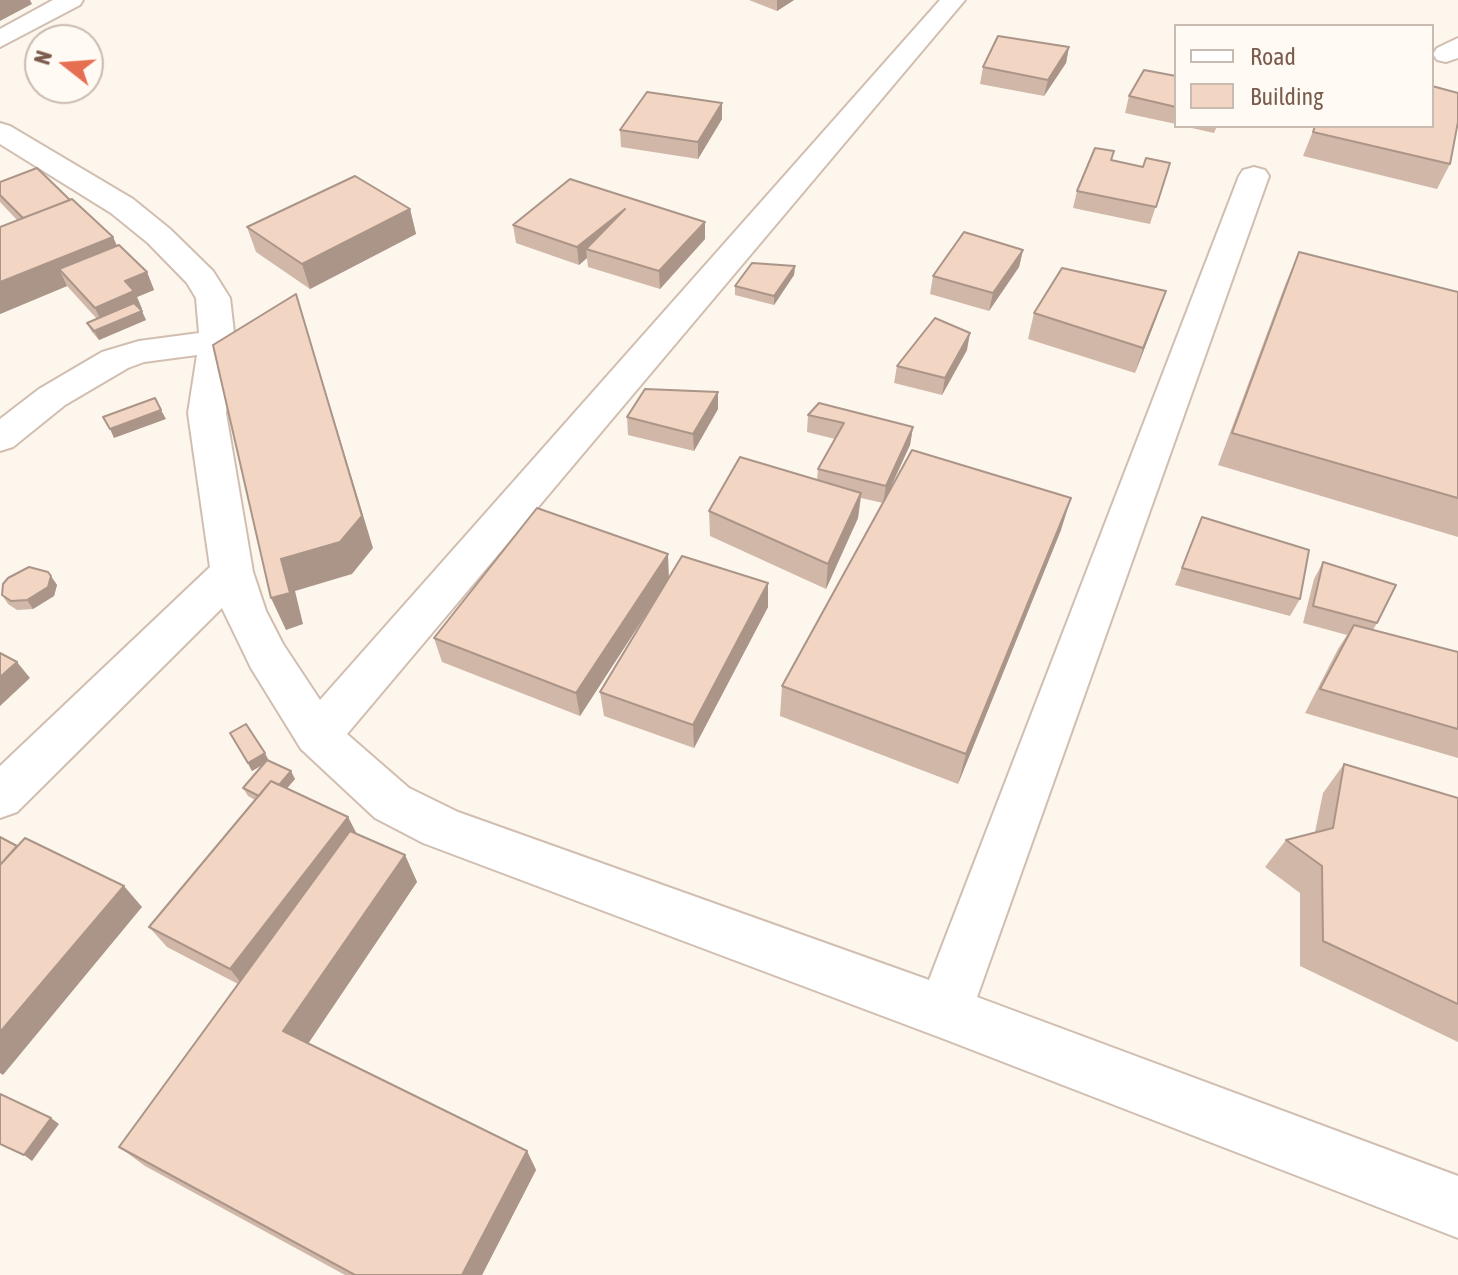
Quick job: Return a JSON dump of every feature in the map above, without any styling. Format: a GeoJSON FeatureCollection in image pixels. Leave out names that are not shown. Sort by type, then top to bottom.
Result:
{"type":"FeatureCollection","features":[{"type":"Feature","properties":{"kind":"street"},"geometry":{"type":"LineString","coordinates":[[0,39],[71,0]]}},
{"type":"Feature","properties":{"kind":"street"},"geometry":{"type":"LineString","coordinates":[[318,735],[951,0]]}},
{"type":"Feature","properties":{"kind":"street"},"geometry":{"type":"LineString","coordinates":[[0,132],[92,187],[159,236],[201,278],[213,298],[217,341],[207,413],[232,572],[250,622],[318,735],[392,803],[441,828],[944,1012],[1458,1207]]}},
{"type":"Feature","properties":{"kind":"street"},"geometry":{"type":"LineString","coordinates":[[944,1012],[1254,176]]}},
{"type":"Feature","properties":{"kind":"street"},"geometry":{"type":"LineString","coordinates":[[0,438],[52,397],[115,360],[139,352],[217,341]]}},
{"type":"Feature","properties":{"kind":"street"},"geometry":{"type":"LineString","coordinates":[[0,797],[232,572]]}},
{"type":"Feature","properties":{"kind":"building"},"geometry":{"type":"Polygon","coordinates":[[[998,36],[1069,47],[1048,80],[983,67],[998,36]]]}},
{"type":"Feature","properties":{"kind":"building"},"geometry":{"type":"Polygon","coordinates":[[[1144,70],[1174,76],[1174,107],[1129,96],[1144,70]]]}},
{"type":"Feature","properties":{"kind":"building"},"geometry":{"type":"Polygon","coordinates":[[[1434,87],[1458,93],[1458,122],[1450,164],[1313,132],[1314,128],[1434,128],[1434,87]]]}},
{"type":"Feature","properties":{"kind":"building"},"geometry":{"type":"Polygon","coordinates":[[[647,92],[722,103],[698,142],[620,130],[647,92]]]}},
{"type":"Feature","properties":{"kind":"building"},"geometry":{"type":"Polygon","coordinates":[[[1095,148],[1114,151],[1111,160],[1143,167],[1146,158],[1170,163],[1156,207],[1077,191],[1095,148]]]}},
{"type":"Feature","properties":{"kind":"building"},"geometry":{"type":"Polygon","coordinates":[[[37,168],[70,200],[23,218],[0,195],[0,182],[37,168]]]}},
{"type":"Feature","properties":{"kind":"building"},"geometry":{"type":"Polygon","coordinates":[[[355,176],[410,209],[302,264],[247,227],[355,176]]]}},
{"type":"Feature","properties":{"kind":"building"},"geometry":{"type":"Polygon","coordinates":[[[570,179],[705,222],[659,271],[586,249],[625,209],[577,247],[513,225],[570,179]]]}},
{"type":"Feature","properties":{"kind":"building"},"geometry":{"type":"Polygon","coordinates":[[[72,199],[113,237],[0,282],[0,227],[72,199]]]}},
{"type":"Feature","properties":{"kind":"building"},"geometry":{"type":"Polygon","coordinates":[[[964,232],[1023,250],[993,293],[933,276],[964,232]]]}},
{"type":"Feature","properties":{"kind":"building"},"geometry":{"type":"Polygon","coordinates":[[[119,245],[147,272],[125,281],[134,291],[95,308],[59,269],[119,245]]]}},
{"type":"Feature","properties":{"kind":"building"},"geometry":{"type":"Polygon","coordinates":[[[1299,252],[1458,292],[1458,498],[1232,433],[1299,252]]]}},
{"type":"Feature","properties":{"kind":"building"},"geometry":{"type":"Polygon","coordinates":[[[752,263],[795,266],[774,296],[735,286],[752,263]]]}},
{"type":"Feature","properties":{"kind":"building"},"geometry":{"type":"Polygon","coordinates":[[[1062,268],[1166,291],[1143,348],[1034,313],[1062,268]]]}},
{"type":"Feature","properties":{"kind":"building"},"geometry":{"type":"Polygon","coordinates":[[[296,294],[362,516],[340,542],[281,559],[290,593],[271,598],[213,345],[296,294]]]}},
{"type":"Feature","properties":{"kind":"building"},"geometry":{"type":"Polygon","coordinates":[[[134,303],[142,311],[94,331],[87,323],[134,303]]]}},
{"type":"Feature","properties":{"kind":"building"},"geometry":{"type":"Polygon","coordinates":[[[935,318],[970,333],[945,378],[897,366],[935,318]]]}},
{"type":"Feature","properties":{"kind":"building"},"geometry":{"type":"Polygon","coordinates":[[[645,389],[718,392],[693,434],[627,417],[645,389]]]}},
{"type":"Feature","properties":{"kind":"building"},"geometry":{"type":"Polygon","coordinates":[[[155,398],[161,410],[110,429],[103,417],[155,398]]]}},
{"type":"Feature","properties":{"kind":"building"},"geometry":{"type":"Polygon","coordinates":[[[819,403],[913,427],[886,486],[818,469],[844,423],[808,415],[819,403]]]}},
{"type":"Feature","properties":{"kind":"building"},"geometry":{"type":"Polygon","coordinates":[[[912,450],[1071,498],[966,754],[782,686],[912,450]]]}},
{"type":"Feature","properties":{"kind":"building"},"geometry":{"type":"Polygon","coordinates":[[[740,457],[861,493],[828,564],[709,511],[740,457]]]}},
{"type":"Feature","properties":{"kind":"building"},"geometry":{"type":"Polygon","coordinates":[[[537,508],[668,554],[576,693],[434,638],[537,508]]]}},
{"type":"Feature","properties":{"kind":"building"},"geometry":{"type":"Polygon","coordinates":[[[1202,517],[1309,550],[1300,599],[1182,568],[1202,517]]]}},
{"type":"Feature","properties":{"kind":"building"},"geometry":{"type":"Polygon","coordinates":[[[682,556],[768,583],[693,725],[600,692],[682,556]]]}},
{"type":"Feature","properties":{"kind":"building"},"geometry":{"type":"Polygon","coordinates":[[[1323,562],[1396,585],[1377,623],[1313,606],[1323,562]]]}},
{"type":"Feature","properties":{"kind":"building"},"geometry":{"type":"Polygon","coordinates":[[[29,567],[48,572],[51,576],[48,587],[27,600],[11,601],[2,595],[3,584],[8,578],[29,567]]]}},
{"type":"Feature","properties":{"kind":"building"},"geometry":{"type":"Polygon","coordinates":[[[1354,625],[1458,652],[1458,729],[1320,689],[1354,625]]]}},
{"type":"Feature","properties":{"kind":"building"},"geometry":{"type":"Polygon","coordinates":[[[0,653],[17,662],[0,677],[0,653]]]}},
{"type":"Feature","properties":{"kind":"building"},"geometry":{"type":"Polygon","coordinates":[[[246,724],[265,753],[248,763],[230,733],[246,724]]]}},
{"type":"Feature","properties":{"kind":"building"},"geometry":{"type":"Polygon","coordinates":[[[267,760],[291,771],[279,785],[271,781],[259,796],[243,788],[267,760]]]}},
{"type":"Feature","properties":{"kind":"building"},"geometry":{"type":"Polygon","coordinates":[[[1344,764],[1458,798],[1458,1004],[1323,941],[1322,866],[1286,840],[1333,828],[1344,764]]]}},
{"type":"Feature","properties":{"kind":"building"},"geometry":{"type":"Polygon","coordinates":[[[271,781],[348,817],[230,969],[149,927],[271,781]]]}},
{"type":"Feature","properties":{"kind":"building"},"geometry":{"type":"Polygon","coordinates":[[[350,831],[405,855],[283,1031],[527,1151],[462,1275],[355,1275],[119,1147],[350,831]]]}},
{"type":"Feature","properties":{"kind":"building"},"geometry":{"type":"Polygon","coordinates":[[[0,837],[17,846],[0,865],[0,837]]]}},
{"type":"Feature","properties":{"kind":"building"},"geometry":{"type":"Polygon","coordinates":[[[25,838],[124,886],[0,1032],[0,865],[25,838]]]}},
{"type":"Feature","properties":{"kind":"building"},"geometry":{"type":"Polygon","coordinates":[[[0,1094],[51,1118],[24,1155],[0,1144],[0,1094]]]}}]}
